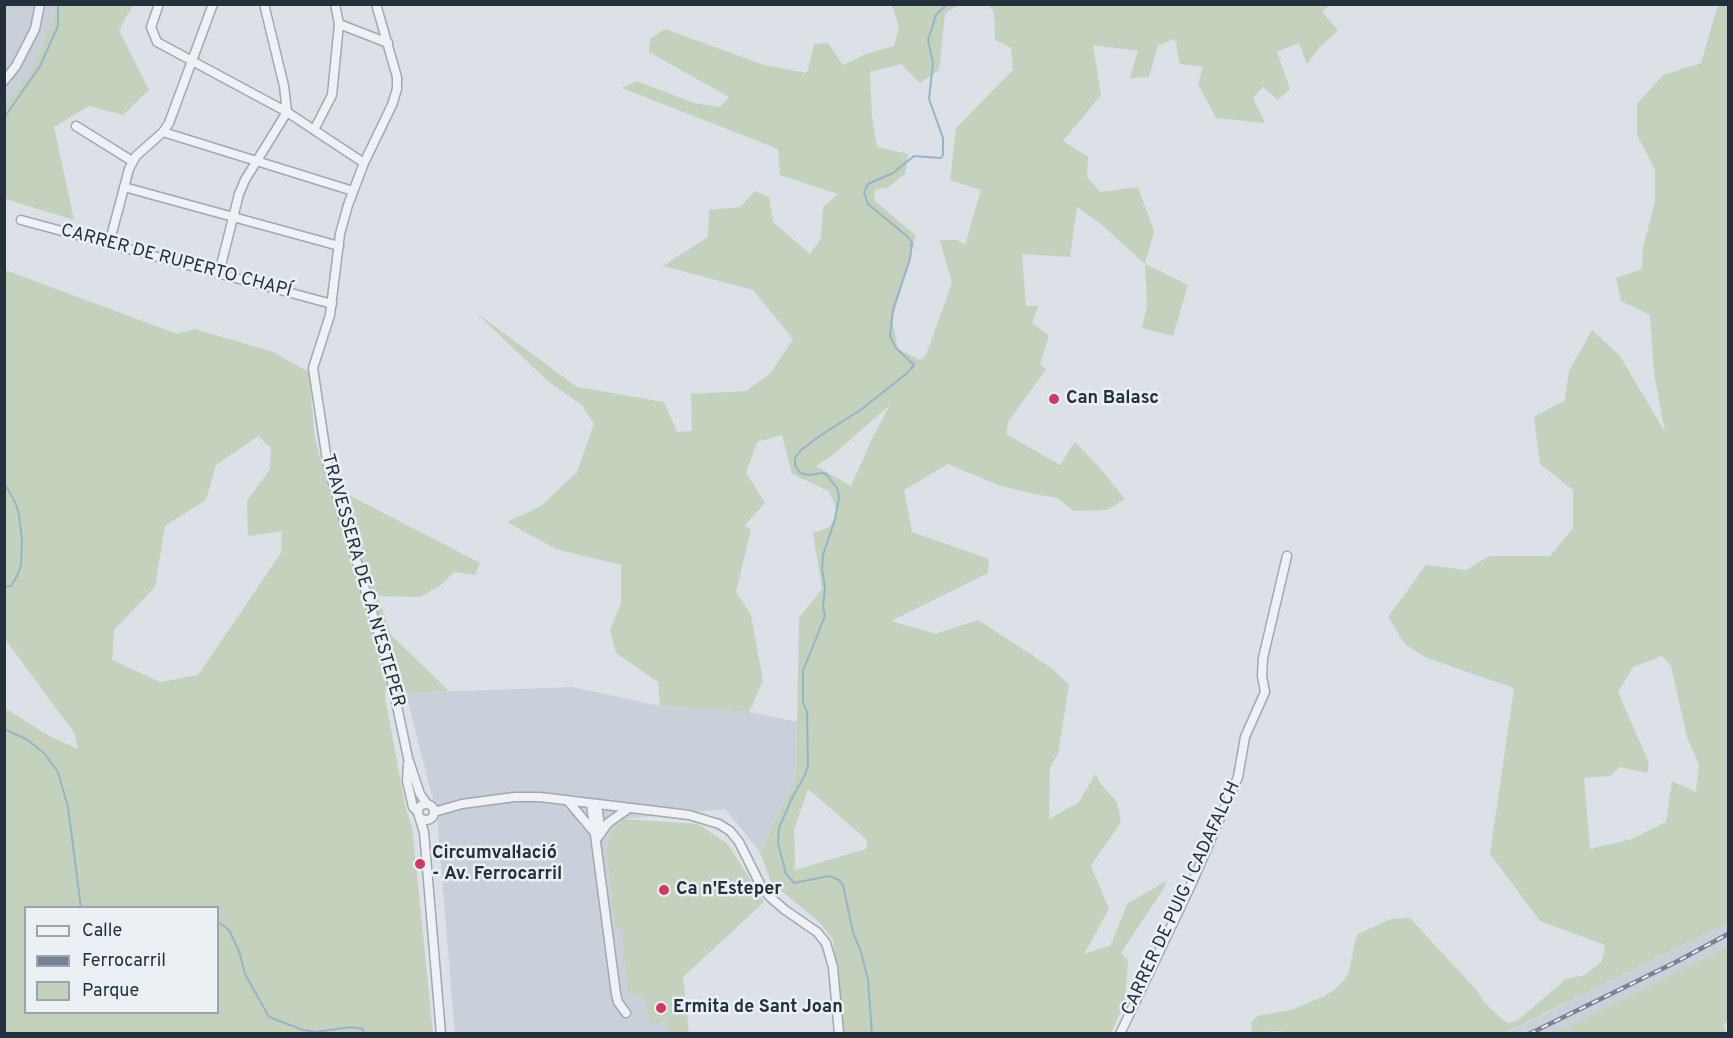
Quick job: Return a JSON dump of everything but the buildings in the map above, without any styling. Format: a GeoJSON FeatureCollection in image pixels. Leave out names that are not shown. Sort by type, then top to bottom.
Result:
{"type":"FeatureCollection","features":[{"type":"Feature","properties":{"kind":"street"},"geometry":{"type":"LineString","coordinates":[[4,81],[16,66],[35,29],[40,4]]}},
{"type":"Feature","properties":{"kind":"street"},"geometry":{"type":"LineString","coordinates":[[159,4],[151,27],[157,42],[287,112],[364,163]]}},
{"type":"Feature","properties":{"kind":"street"},"geometry":{"type":"LineString","coordinates":[[109,244],[132,161],[163,132],[169,123],[213,4]]}},
{"type":"Feature","properties":{"kind":"street"},"geometry":{"type":"LineString","coordinates":[[219,273],[232,216],[245,180],[287,112],[284,86],[264,6],[255,4]]}},
{"type":"Feature","properties":{"kind":"street"},"geometry":{"type":"LineString","coordinates":[[314,130],[332,95],[339,24],[335,4]]}},
{"type":"Feature","properties":{"kind":"street"},"geometry":{"type":"LineString","coordinates":[[332,304],[343,221],[364,163],[392,105],[396,89],[397,77],[376,4]]}},
{"type":"Feature","properties":{"kind":"street"},"geometry":{"type":"LineString","coordinates":[[339,24],[388,43]]}},
{"type":"Feature","properties":{"kind":"street"},"geometry":{"type":"LineString","coordinates":[[76,126],[132,161]]}},
{"type":"Feature","properties":{"kind":"street"},"geometry":{"type":"LineString","coordinates":[[163,132],[353,191]]}},
{"type":"Feature","properties":{"kind":"street"},"geometry":{"type":"LineString","coordinates":[[124,187],[339,246]]}},
{"type":"Feature","properties":{"kind":"street","name":"CARRER DE RUPERTO CHAPÍ"},"geometry":{"type":"LineString","coordinates":[[21,220],[332,304]]}},
{"type":"Feature","properties":{"kind":"street","name":"TRAVESSERA DE CA N'ESTEPER"},"geometry":{"type":"LineString","coordinates":[[332,304],[313,368],[328,467],[389,668],[408,758],[420,794],[430,810],[424,832],[441,1034]]}},
{"type":"Feature","properties":{"kind":"street","name":"CARRER DE PUIG I CADAFALCH"},"geometry":{"type":"LineString","coordinates":[[1120,1034],[1193,882],[1238,777],[1245,737],[1265,692],[1262,676],[1263,658],[1287,556]]}},
{"type":"Feature","properties":{"kind":"street","name":"TRAVESSERA DE CA N'ESTEPER"},"geometry":{"type":"LineString","coordinates":[[408,758],[407,781],[413,807],[424,832]]}},
{"type":"Feature","properties":{"kind":"street"},"geometry":{"type":"LineString","coordinates":[[430,810],[423,819],[418,814],[421,805],[430,810],[514,797],[540,797],[688,815],[719,824],[730,831],[740,842],[761,886],[770,897],[817,932],[826,943],[833,967],[839,1034]]}},
{"type":"Feature","properties":{"kind":"street"},"geometry":{"type":"LineString","coordinates":[[567,801],[597,836]]}},
{"type":"Feature","properties":{"kind":"street"},"geometry":{"type":"LineString","coordinates":[[594,804],[616,994],[618,1002],[626,1013]]}},
{"type":"Feature","properties":{"kind":"street"},"geometry":{"type":"LineString","coordinates":[[597,836],[608,823],[629,808]]}},
{"type":"Feature","properties":{"kind":"shaded area"},"geometry":{"type":"Polygon","coordinates":[[[5,5],[58,5],[29,75],[5,103],[5,5]]]}},
{"type":"Feature","properties":{"kind":"shaded area"},"geometry":{"type":"Polygon","coordinates":[[[573,687],[660,706],[749,712],[797,722],[796,778],[760,852],[725,809],[623,819],[611,831],[606,850],[615,929],[622,931],[627,992],[647,1000],[668,1021],[667,1033],[455,1033],[437,816],[406,693],[573,687]]]}},
{"type":"Feature","properties":{"kind":"shaded area"},"geometry":{"type":"Polygon","coordinates":[[[1728,923],[1728,946],[1556,1033],[1505,1034],[1728,923]]]}},
{"type":"Feature","properties":{"kind":"green space"},"geometry":{"type":"Polygon","coordinates":[[[58,5],[133,5],[119,30],[149,90],[123,115],[89,106],[54,127],[74,220],[5,199],[5,103],[29,75],[58,5]]]}},
{"type":"Feature","properties":{"kind":"green space"},"geometry":{"type":"Polygon","coordinates":[[[892,5],[959,5],[945,13],[939,70],[920,83],[901,64],[870,72],[872,117],[877,147],[908,154],[905,174],[887,188],[876,189],[874,200],[916,236],[892,320],[898,349],[920,360],[926,355],[952,283],[940,240],[957,240],[965,245],[981,190],[950,180],[956,128],[1013,70],[1011,48],[995,40],[994,12],[988,5],[1330,5],[1322,12],[1338,30],[1319,48],[1307,64],[1299,43],[1277,52],[1290,89],[1278,100],[1263,87],[1253,98],[1265,123],[1216,118],[1198,84],[1203,67],[1180,64],[1175,39],[1158,45],[1149,77],[1130,78],[1138,51],[1093,45],[1101,95],[1063,141],[1088,157],[1087,177],[1100,192],[1138,187],[1154,231],[1145,264],[1101,224],[1077,207],[1070,257],[1022,254],[1026,306],[1038,306],[1032,323],[1049,336],[1040,364],[1046,369],[1008,422],[1006,434],[1060,465],[1075,442],[1125,499],[1107,510],[1074,511],[1057,498],[998,485],[948,464],[904,490],[912,532],[989,559],[988,573],[891,621],[935,634],[978,620],[1050,667],[1069,685],[1058,754],[1050,767],[1049,819],[1079,802],[1095,774],[1117,802],[1121,822],[1091,866],[1109,909],[1084,954],[1111,945],[1127,904],[1166,881],[1163,890],[1121,953],[1128,960],[1125,1002],[1111,1033],[844,1033],[833,940],[820,923],[771,882],[760,852],[796,778],[799,618],[822,589],[813,533],[830,527],[838,512],[829,491],[792,474],[782,435],[757,442],[746,473],[765,503],[744,526],[751,529],[736,592],[751,615],[763,681],[749,712],[660,706],[658,682],[616,653],[610,630],[621,604],[621,565],[556,549],[507,522],[541,506],[577,472],[594,424],[582,405],[549,382],[474,311],[577,387],[664,402],[677,432],[692,431],[691,394],[746,391],[770,374],[793,339],[753,290],[663,266],[708,237],[709,210],[740,207],[755,191],[769,197],[773,222],[810,254],[821,238],[823,207],[838,194],[780,175],[778,149],[622,88],[637,81],[694,103],[720,107],[729,97],[649,52],[650,39],[665,29],[764,65],[807,73],[814,44],[828,43],[843,65],[866,54],[894,46],[899,27],[892,5]],[[890,405],[830,457],[816,466],[851,486],[890,405]],[[808,789],[794,830],[795,870],[866,849],[867,840],[808,789]]]}},
{"type":"Feature","properties":{"kind":"green space"},"geometry":{"type":"Polygon","coordinates":[[[1718,5],[1728,5],[1728,923],[1505,1033],[1288,1034],[1280,1031],[1252,1033],[1251,1023],[1257,1016],[1291,1010],[1325,996],[1335,989],[1349,972],[1358,934],[1391,919],[1410,918],[1478,992],[1484,1002],[1509,1023],[1517,1021],[1566,979],[1585,975],[1602,961],[1605,945],[1540,921],[1490,854],[1514,688],[1427,658],[1405,644],[1388,617],[1426,565],[1466,570],[1489,556],[1550,556],[1573,528],[1573,490],[1540,464],[1534,417],[1565,400],[1569,371],[1592,330],[1620,356],[1665,432],[1654,374],[1650,315],[1621,301],[1616,278],[1642,269],[1643,247],[1655,202],[1655,169],[1637,135],[1637,104],[1663,75],[1701,63],[1718,5]],[[1662,656],[1633,667],[1618,692],[1649,763],[1647,773],[1620,767],[1610,776],[1584,778],[1590,849],[1632,839],[1666,822],[1672,781],[1696,792],[1699,765],[1687,737],[1671,666],[1662,656]]]}},
{"type":"Feature","properties":{"kind":"green space"},"geometry":{"type":"Polygon","coordinates":[[[1145,264],[1188,285],[1173,336],[1142,328],[1147,305],[1145,264]]]}},
{"type":"Feature","properties":{"kind":"green space"},"geometry":{"type":"Polygon","coordinates":[[[5,270],[177,334],[195,329],[273,352],[309,372],[315,439],[331,498],[343,492],[480,563],[475,575],[454,572],[441,585],[420,597],[378,596],[391,635],[449,691],[406,693],[389,660],[385,697],[406,810],[412,827],[433,1033],[5,1033],[5,708],[49,736],[78,749],[75,734],[5,639],[5,270]],[[258,436],[216,465],[206,500],[165,526],[155,587],[114,630],[112,660],[160,682],[198,675],[281,553],[282,531],[248,536],[247,501],[270,469],[271,448],[258,436]]]}},
{"type":"Feature","properties":{"kind":"green space"},"geometry":{"type":"Polygon","coordinates":[[[623,819],[698,824],[728,844],[764,902],[683,977],[689,1033],[667,1033],[668,1021],[650,1024],[646,1000],[627,992],[622,931],[615,929],[606,850],[611,831],[623,819]]]}},
{"type":"Feature","properties":{"kind":"green space"},"geometry":{"type":"Polygon","coordinates":[[[1728,946],[1728,1021],[1723,1025],[1727,1033],[1556,1033],[1728,946]]]}},
{"type":"Feature","properties":{"kind":"waterway"},"geometry":{"type":"LineString","coordinates":[[4,118],[40,66],[58,26],[58,4]]}},
{"type":"Feature","properties":{"kind":"waterway"},"geometry":{"type":"LineString","coordinates":[[872,1034],[868,980],[853,932],[843,885],[839,880],[829,876],[794,883],[786,874],[778,843],[779,828],[808,766],[807,712],[803,702],[803,671],[825,616],[823,555],[835,519],[839,497],[837,488],[827,475],[800,473],[795,465],[795,458],[801,450],[821,435],[862,409],[914,365],[896,348],[890,336],[893,310],[910,259],[912,243],[908,237],[868,204],[864,192],[868,184],[893,173],[914,156],[941,158],[943,155],[943,138],[929,99],[933,63],[928,40],[936,15],[947,4]]}},
{"type":"Feature","properties":{"kind":"waterway"},"geometry":{"type":"LineString","coordinates":[[4,483],[19,514],[22,540],[21,565],[17,576],[11,586],[4,587]]}},
{"type":"Feature","properties":{"kind":"waterway"},"geometry":{"type":"LineString","coordinates":[[4,729],[26,739],[44,753],[58,772],[68,807],[81,906]]}},
{"type":"Feature","properties":{"kind":"waterway"},"geometry":{"type":"LineString","coordinates":[[219,923],[229,930],[239,951],[245,974],[269,1017],[303,1030],[315,1032],[351,1027],[363,1029],[364,1034]]}},
{"type":"Feature","properties":{"kind":"railway"},"geometry":{"type":"LineString","coordinates":[[1529,1034],[1728,934]]}},
{"type":"Feature","properties":{"kind":"place","name":"Can Balasc"},"geometry":{"type":"Point","coordinates":[1054,399]}},
{"type":"Feature","properties":{"kind":"place","name":"Circumval·lació - Av. Ferrocarril"},"geometry":{"type":"Point","coordinates":[420,864]}},
{"type":"Feature","properties":{"kind":"place","name":"Ca n'Esteper"},"geometry":{"type":"Point","coordinates":[664,890]}},
{"type":"Feature","properties":{"kind":"place","name":"Ermita de Sant Joan"},"geometry":{"type":"Point","coordinates":[661,1008]}}]}
